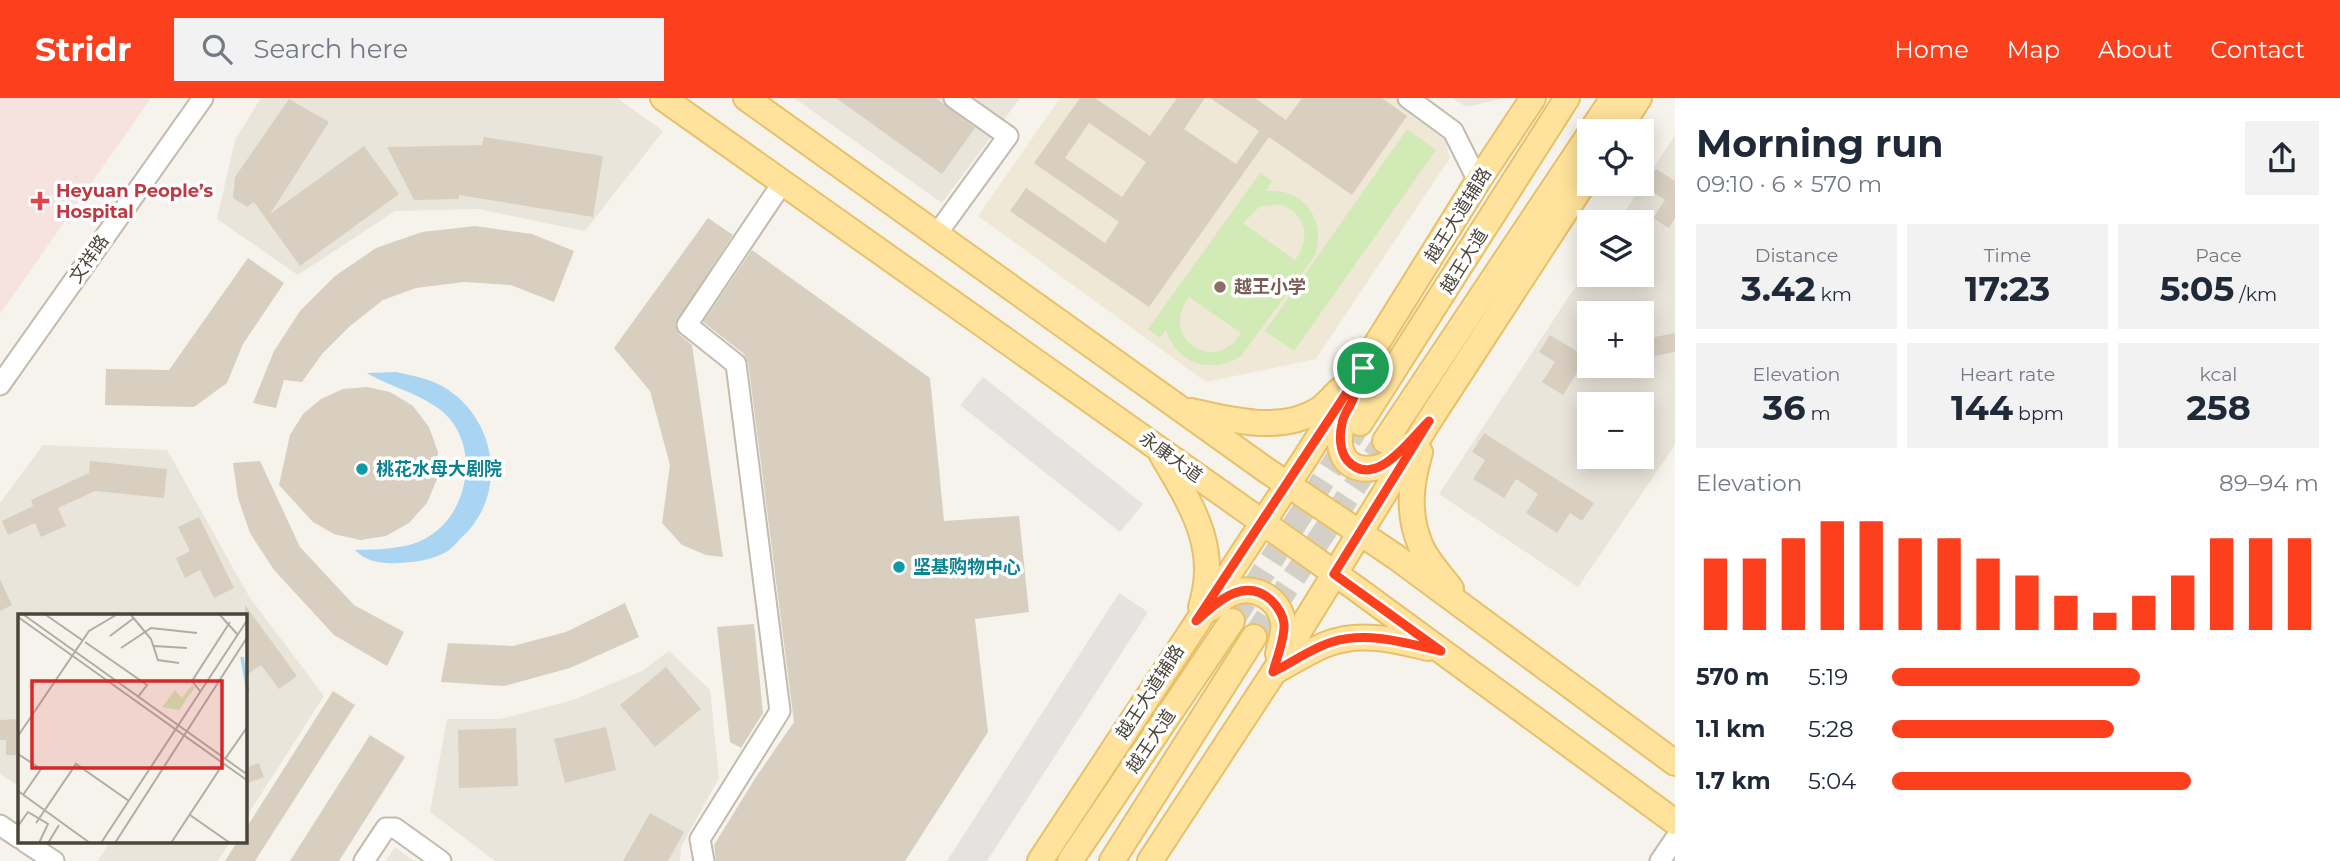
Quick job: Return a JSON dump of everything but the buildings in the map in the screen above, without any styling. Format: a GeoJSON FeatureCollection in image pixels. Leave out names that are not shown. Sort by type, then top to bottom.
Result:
{"type":"FeatureCollection","features":[{"type":"Feature","properties":{"kind":"main road","name":"永康大道"},"geometry":{"type":"LineString","coordinates":[[663,98],[1157,447],[1675,822]]}},
{"type":"Feature","properties":{"kind":"main road"},"geometry":{"type":"LineString","coordinates":[[746,98],[1180,409],[1360,533],[1675,762]]}},
{"type":"Feature","properties":{"kind":"main road","name":"越王大道辅路"},"geometry":{"type":"LineString","coordinates":[[1040,861],[1288,485],[1533,98]]}},
{"type":"Feature","properties":{"kind":"main road","name":"越王大道"},"geometry":{"type":"LineString","coordinates":[[1360,423],[1567,98]]}},
{"type":"Feature","properties":{"kind":"main road","name":"越王大道"},"geometry":{"type":"LineString","coordinates":[[1599,119],[1613,98]]}},
{"type":"Feature","properties":{"kind":"main road"},"geometry":{"type":"LineString","coordinates":[[1626,119],[1639,98]]}},
{"type":"Feature","properties":{"kind":"main road","name":"越王大道"},"geometry":{"type":"LineString","coordinates":[[1385,440],[1577,152]]}},
{"type":"Feature","properties":{"kind":"main road"},"geometry":{"type":"LineString","coordinates":[[1150,861],[1577,193]]}},
{"type":"Feature","properties":{"kind":"main road"},"geometry":{"type":"LineString","coordinates":[[1180,409],[1233,420],[1282,422],[1320,409],[1363,368]]}},
{"type":"Feature","properties":{"kind":"main road"},"geometry":{"type":"LineString","coordinates":[[1363,368],[1342,422],[1342,454],[1352,465],[1366,470],[1378,468],[1394,459],[1429,421]]}},
{"type":"Feature","properties":{"kind":"main road"},"geometry":{"type":"LineString","coordinates":[[1429,421],[1411,482],[1415,526],[1426,555],[1466,609]]}},
{"type":"Feature","properties":{"kind":"main road"},"geometry":{"type":"LineString","coordinates":[[1157,447],[1190,504],[1204,536],[1207,586],[1196,621]]}},
{"type":"Feature","properties":{"kind":"main road"},"geometry":{"type":"LineString","coordinates":[[1196,621],[1233,592],[1249,590],[1266,596],[1279,607],[1284,624],[1273,672]]}},
{"type":"Feature","properties":{"kind":"main road","name":"越王大道"},"geometry":{"type":"LineString","coordinates":[[1070,861],[1232,621]]}},
{"type":"Feature","properties":{"kind":"main road","name":"越王大道"},"geometry":{"type":"LineString","coordinates":[[1112,861],[1254,637]]}},
{"type":"Feature","properties":{"kind":"main road"},"geometry":{"type":"LineString","coordinates":[[1273,672],[1324,645],[1350,638],[1387,638],[1441,651]]}},
{"type":"Feature","properties":{"kind":"street","name":"文祥路"},"geometry":{"type":"LineString","coordinates":[[3,376],[203,98]]}},
{"type":"Feature","properties":{"kind":"street"},"geometry":{"type":"LineString","coordinates":[[936,235],[1008,136],[954,98]]}},
{"type":"Feature","properties":{"kind":"street"},"geometry":{"type":"LineString","coordinates":[[1408,98],[1453,131],[1478,181]]}},
{"type":"Feature","properties":{"kind":"street"},"geometry":{"type":"LineString","coordinates":[[704,861],[701,839],[780,711],[736,364],[687,325],[783,182]]}},
{"type":"Feature","properties":{"kind":"street"},"geometry":{"type":"LineString","coordinates":[[0,825],[18,837]]}},
{"type":"Feature","properties":{"kind":"street"},"geometry":{"type":"LineString","coordinates":[[364,861],[389,827],[441,861]]}},
{"type":"Feature","properties":{"kind":"street"},"geometry":{"type":"LineString","coordinates":[[1660,861],[1675,839]]}},
{"type":"Feature","properties":{"kind":"street"},"geometry":{"type":"LineString","coordinates":[[28,844],[54,861]]}},
{"type":"Feature","properties":{"kind":"shaded area","name":"Heyuan People’s Hospital"},"geometry":{"type":"Polygon","coordinates":[[[0,98],[151,98],[0,314],[0,98]]]}},
{"type":"Feature","properties":{"kind":"shaded area"},"geometry":{"type":"Polygon","coordinates":[[[261,98],[617,98],[663,131],[585,231],[478,209],[395,211],[298,275],[217,219],[235,140],[261,98]]]}},
{"type":"Feature","properties":{"kind":"shaded area"},"geometry":{"type":"Polygon","coordinates":[[[794,98],[1020,98],[942,203],[794,98]]]}},
{"type":"Feature","properties":{"kind":"shaded area","name":"越王小学"},"geometry":{"type":"Polygon","coordinates":[[[1060,98],[1394,98],[1443,134],[1450,158],[1316,359],[1206,382],[978,216],[1060,98]]]}},
{"type":"Feature","properties":{"kind":"shaded area"},"geometry":{"type":"Polygon","coordinates":[[[1453,98],[1505,98],[1466,107],[1453,98]]]}},
{"type":"Feature","properties":{"kind":"shaded area"},"geometry":{"type":"Polygon","coordinates":[[[1675,135],[1675,445],[1578,587],[1439,494],[1577,284],[1577,287],[1654,287],[1654,210],[1626,210],[1635,196],[1654,196],[1654,167],[1675,135]]]}},
{"type":"Feature","properties":{"kind":"shaded area"},"geometry":{"type":"Polygon","coordinates":[[[983,377],[1143,504],[1120,532],[960,405],[983,377]]]}},
{"type":"Feature","properties":{"kind":"shaded area"},"geometry":{"type":"Polygon","coordinates":[[[43,445],[167,450],[250,598],[324,696],[247,816],[247,614],[18,614],[18,785],[0,774],[0,503],[43,445]]]}},
{"type":"Feature","properties":{"kind":"shaded area"},"geometry":{"type":"Polygon","coordinates":[[[1119,593],[1148,612],[987,861],[947,861],[1119,593]]]}},
{"type":"Feature","properties":{"kind":"shaded area"},"geometry":{"type":"Polygon","coordinates":[[[669,651],[710,690],[719,778],[681,847],[680,861],[495,861],[430,812],[447,719],[500,719],[573,700],[642,671],[669,651]]]}},
{"type":"Feature","properties":{"kind":"shaded area"},"geometry":{"type":"Polygon","coordinates":[[[109,844],[229,844],[218,861],[98,861],[109,844]]]}},
{"type":"Feature","properties":{"kind":"shaded area"},"geometry":{"type":"Polygon","coordinates":[[[395,847],[414,861],[386,861],[395,847]]]}},
{"type":"Feature","properties":{"kind":"green space"},"geometry":{"type":"Polygon","coordinates":[[[1407,129],[1436,150],[1294,351],[1265,331],[1407,129]]]}},
{"type":"Feature","properties":{"kind":"green space"},"geometry":{"type":"Polygon","coordinates":[[[1260,173],[1272,181],[1266,191],[1280,191],[1292,195],[1310,210],[1318,232],[1314,257],[1241,356],[1219,365],[1197,363],[1178,351],[1166,330],[1160,338],[1148,329],[1260,173]],[[1278,204],[1259,207],[1243,223],[1295,260],[1303,243],[1303,227],[1295,213],[1278,204]],[[1189,297],[1181,312],[1180,326],[1185,338],[1194,346],[1205,351],[1218,351],[1230,345],[1241,333],[1189,297]]]}},
{"type":"Feature","properties":{"kind":"water"},"geometry":{"type":"Polygon","coordinates":[[[396,372],[435,383],[464,403],[477,420],[486,440],[490,481],[486,501],[476,520],[450,549],[441,555],[423,560],[387,563],[370,560],[355,550],[402,547],[428,537],[442,526],[461,496],[466,460],[455,426],[443,412],[425,400],[367,373],[396,372]]]}},
{"type":"Feature","properties":{"kind":"tunnel"},"geometry":{"type":"LineString","coordinates":[[1232,621],[1360,423]]}},
{"type":"Feature","properties":{"kind":"tunnel"},"geometry":{"type":"LineString","coordinates":[[1254,637],[1385,441]]}},
{"type":"Feature","properties":{"kind":"place","name":"Heyuan People’s Hospital"},"geometry":{"type":"Point","coordinates":[40,201]}},
{"type":"Feature","properties":{"kind":"place","name":"越王小学"},"geometry":{"type":"Point","coordinates":[1220,287]}},
{"type":"Feature","properties":{"kind":"place","name":"桃花水母大剧院"},"geometry":{"type":"Point","coordinates":[362,469]}},
{"type":"Feature","properties":{"kind":"place","name":"坚基购物中心"},"geometry":{"type":"Point","coordinates":[899,567]}},
{"type":"Feature","properties":{"kind":"route"},"geometry":{"type":"LineString","coordinates":[[1363,368],[1342,422],[1342,454],[1352,465],[1366,470],[1378,468],[1394,459],[1429,421],[1334,574],[1441,651],[1387,638],[1350,638],[1324,645],[1273,672],[1284,624],[1279,607],[1266,596],[1249,590],[1233,592],[1196,621],[1363,368]]}}]}
